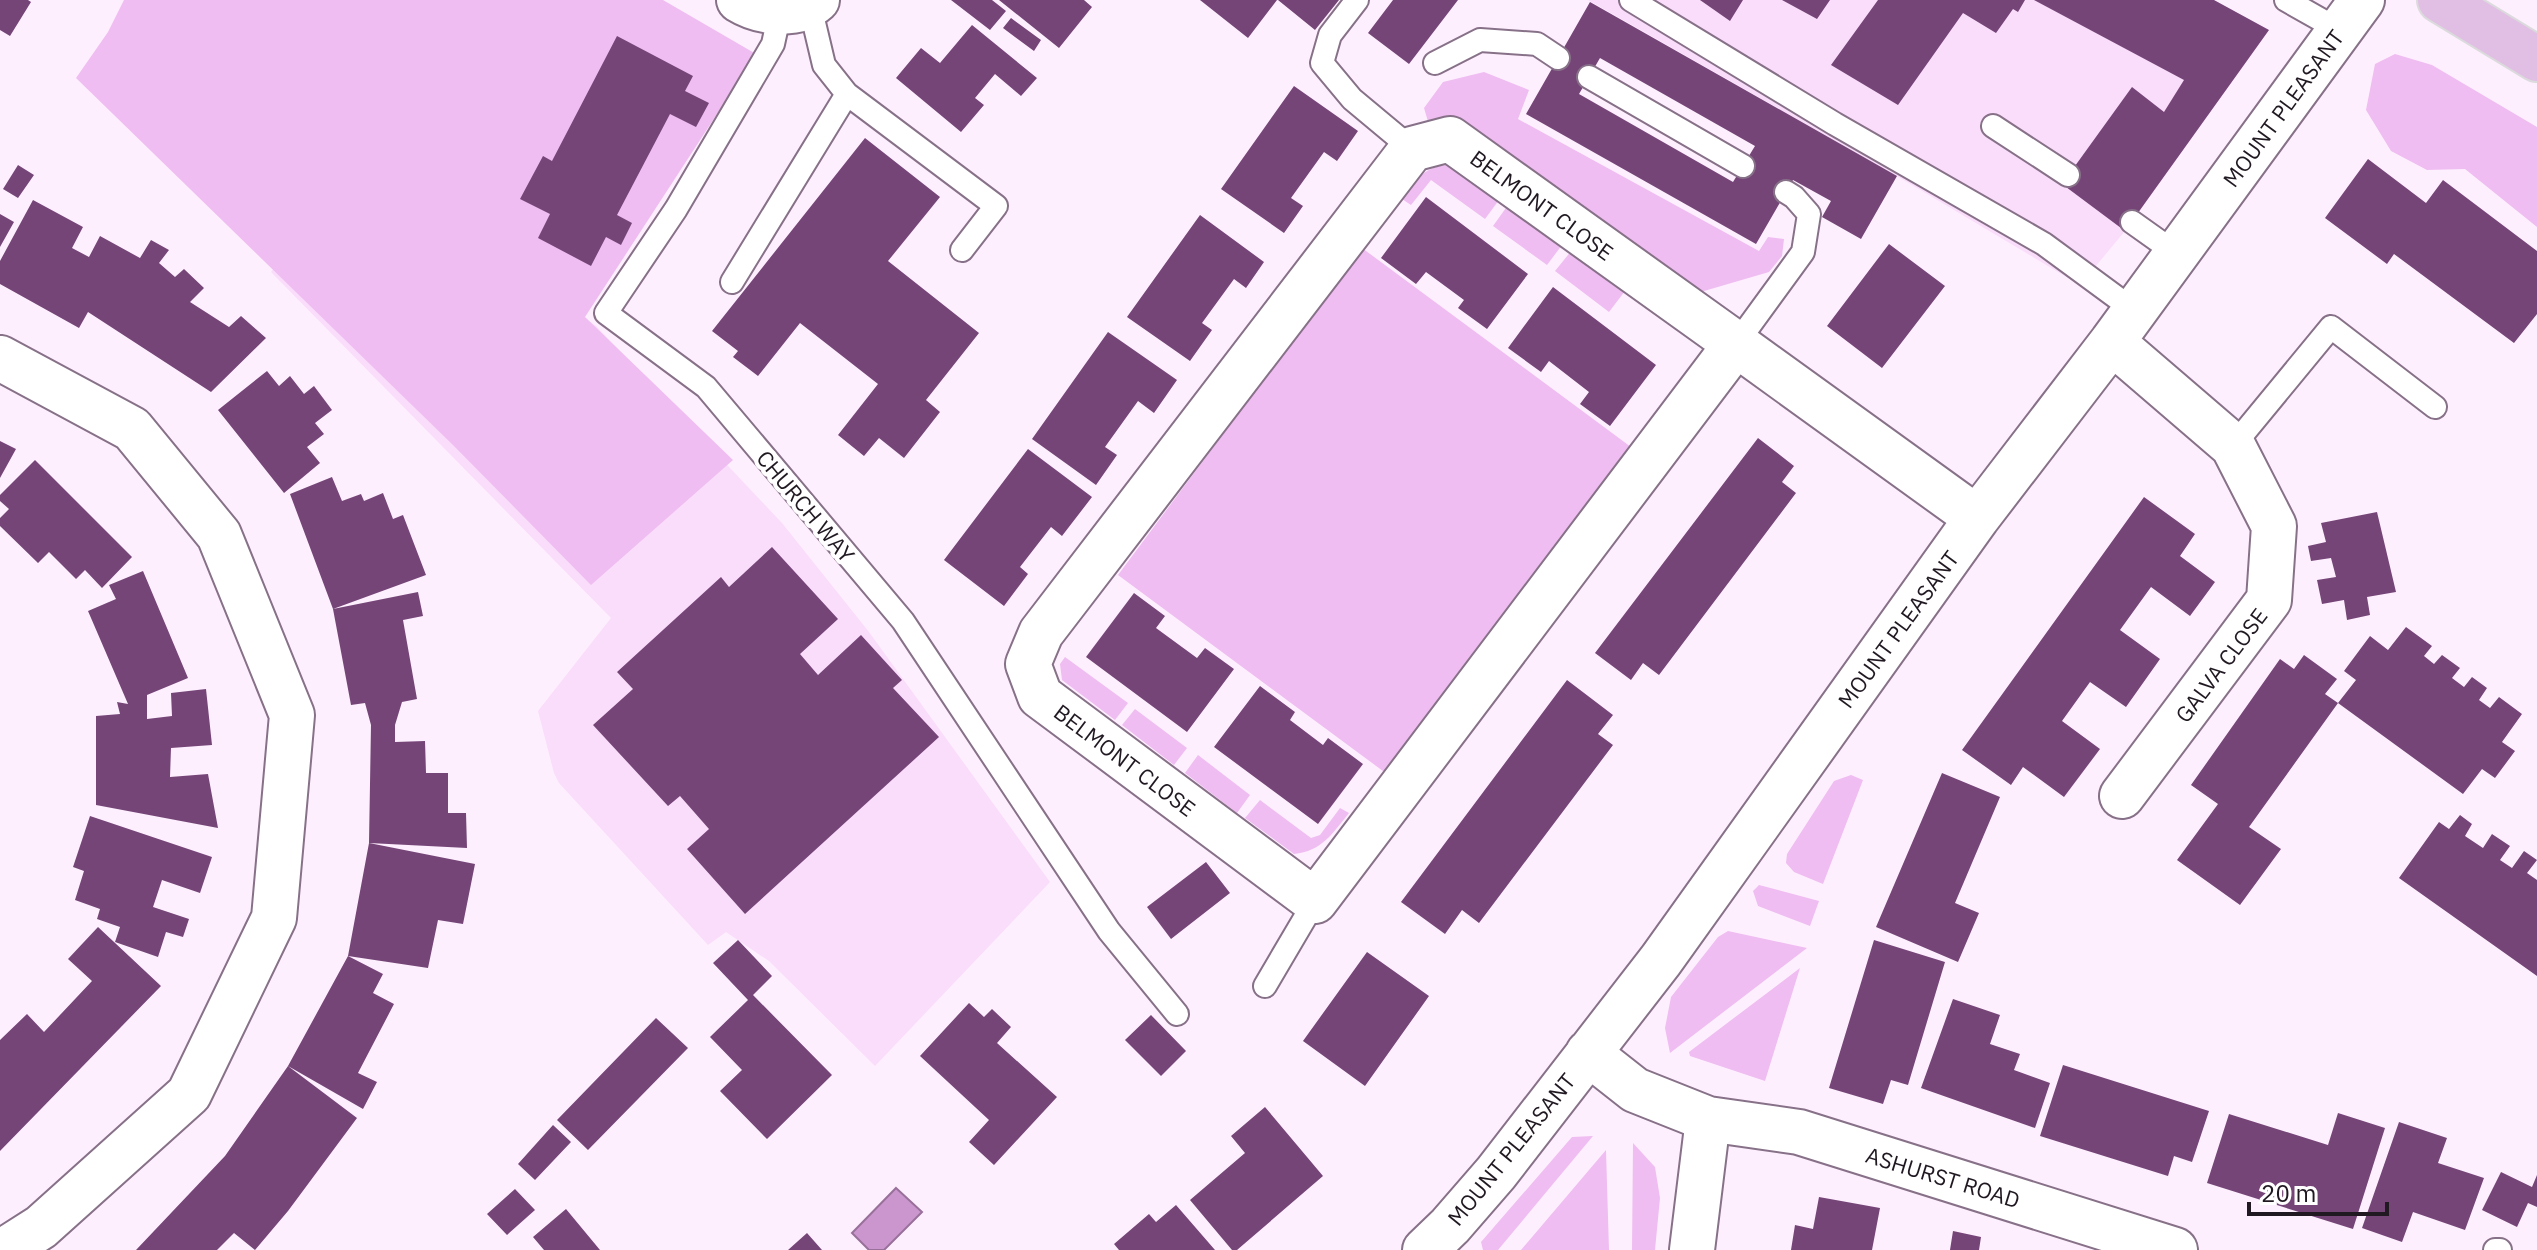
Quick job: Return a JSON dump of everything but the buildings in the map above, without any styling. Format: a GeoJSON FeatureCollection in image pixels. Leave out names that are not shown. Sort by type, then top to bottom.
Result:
{"type":"FeatureCollection","features":[{"type":"Feature","properties":{"kind":"main road"},"geometry":{"type":"LineString","coordinates":[[2440,0],[2537,59]]}},
{"type":"Feature","properties":{"kind":"street"},"geometry":{"type":"LineString","coordinates":[[739,0],[748,6],[802,6]]}},
{"type":"Feature","properties":{"kind":"street","name":"MOUNT PLEASANT"},"geometry":{"type":"LineString","coordinates":[[1425,1250],[1496,1173],[1661,960],[1977,518],[2124,327],[2350,15]]}},
{"type":"Feature","properties":{"kind":"street","name":"BELMONT CLOSE"},"geometry":{"type":"LineString","coordinates":[[1315,901],[1040,696],[1028,664],[1041,633],[1412,149],[1450,139],[1977,518]]}},
{"type":"Feature","properties":{"kind":"street","name":"GALVA CLOSE"},"geometry":{"type":"LineString","coordinates":[[2122,796],[2269,600],[2274,526],[2233,446],[2124,327]]}},
{"type":"Feature","properties":{"kind":"street"},"geometry":{"type":"LineString","coordinates":[[1315,901],[1736,344]]}},
{"type":"Feature","properties":{"kind":"street"},"geometry":{"type":"LineString","coordinates":[[0,358],[132,429],[219,535],[292,715],[274,918],[189,1094],[41,1227],[5,1250]]}},
{"type":"Feature","properties":{"kind":"street","name":"ASHURST ROAD"},"geometry":{"type":"LineString","coordinates":[[1588,1053],[1635,1090],[1708,1119],[1799,1132],[2175,1250]]}},
{"type":"Feature","properties":{"kind":"street"},"geometry":{"type":"LineString","coordinates":[[1692,1250],[1708,1119]]}},
{"type":"Feature","properties":{"kind":"lane"},"geometry":{"type":"LineString","coordinates":[[1357,0],[1330,35],[1322,63],[1352,99],[1412,149]]}},
{"type":"Feature","properties":{"kind":"lane"},"geometry":{"type":"LineString","coordinates":[[1631,0],[1812,110],[2044,244],[2124,327]]}},
{"type":"Feature","properties":{"kind":"lane"},"geometry":{"type":"LineString","coordinates":[[2286,0],[2350,15]]}},
{"type":"Feature","properties":{"kind":"lane"},"geometry":{"type":"LineString","coordinates":[[802,6],[824,65],[847,94],[996,206],[962,250]]}},
{"type":"Feature","properties":{"kind":"lane","name":"CHURCH WAY"},"geometry":{"type":"LineString","coordinates":[[802,6],[773,44],[676,209],[606,313],[706,387],[903,621],[1109,931],[1177,1014]]}},
{"type":"Feature","properties":{"kind":"lane"},"geometry":{"type":"LineString","coordinates":[[1435,63],[1480,40],[1537,44],[1558,58]]}},
{"type":"Feature","properties":{"kind":"lane"},"geometry":{"type":"LineString","coordinates":[[1589,77],[1743,166]]}},
{"type":"Feature","properties":{"kind":"lane"},"geometry":{"type":"LineString","coordinates":[[732,282],[847,94]]}},
{"type":"Feature","properties":{"kind":"lane"},"geometry":{"type":"LineString","coordinates":[[1993,126],[2068,175]]}},
{"type":"Feature","properties":{"kind":"lane"},"geometry":{"type":"LineString","coordinates":[[1736,344],[1803,252],[1809,214],[1786,192]]}},
{"type":"Feature","properties":{"kind":"lane"},"geometry":{"type":"LineString","coordinates":[[2132,222],[2177,254]]}},
{"type":"Feature","properties":{"kind":"lane"},"geometry":{"type":"LineString","coordinates":[[2233,446],[2331,327],[2435,407]]}},
{"type":"Feature","properties":{"kind":"lane"},"geometry":{"type":"LineString","coordinates":[[1265,986],[1315,901]]}},
{"type":"Feature","properties":{"kind":"shaded area"},"geometry":{"type":"Polygon","coordinates":[[[124,0],[663,0],[756,54],[585,317],[733,460],[591,585],[453,445],[76,78],[108,32],[124,0]]]}},
{"type":"Feature","properties":{"kind":"shaded area"},"geometry":{"type":"Polygon","coordinates":[[[1588,0],[2213,0],[2269,30],[2125,231],[2080,285],[1897,176],[1588,0]]]}},
{"type":"Feature","properties":{"kind":"shaded area"},"geometry":{"type":"Polygon","coordinates":[[[2395,54],[2432,65],[2537,127],[2537,227],[2465,169],[2427,170],[2391,151],[2366,110],[2375,64],[2395,54]]]}},
{"type":"Feature","properties":{"kind":"shaded area"},"geometry":{"type":"Polygon","coordinates":[[[1484,72],[1529,90],[1518,119],[1759,251],[1768,237],[1784,239],[1782,256],[1769,272],[1687,296],[1429,125],[1424,108],[1443,82],[1484,72]]]}},
{"type":"Feature","properties":{"kind":"shaded area"},"geometry":{"type":"Polygon","coordinates":[[[1446,165],[1458,169],[1499,200],[1485,219],[1431,180],[1411,205],[1402,199],[1425,172],[1446,165]]]}},
{"type":"Feature","properties":{"kind":"shaded area"},"geometry":{"type":"Polygon","coordinates":[[[346,178],[520,271],[596,326],[782,523],[869,632],[1050,882],[875,1066],[769,961],[726,932],[708,945],[559,783],[538,711],[611,618],[271,272],[346,178]]]}},
{"type":"Feature","properties":{"kind":"shaded area"},"geometry":{"type":"Polygon","coordinates":[[[1508,205],[1562,245],[1547,265],[1493,226],[1508,205]]]}},
{"type":"Feature","properties":{"kind":"shaded area"},"geometry":{"type":"Polygon","coordinates":[[[1362,248],[1631,447],[1387,774],[1118,575],[1362,248]]]}},
{"type":"Feature","properties":{"kind":"shaded area"},"geometry":{"type":"Polygon","coordinates":[[[1572,250],[1625,291],[1609,312],[1555,271],[1572,250]]]}},
{"type":"Feature","properties":{"kind":"shaded area"},"geometry":{"type":"Polygon","coordinates":[[[1065,657],[1128,703],[1115,720],[1062,680],[1060,664],[1065,657]]]}},
{"type":"Feature","properties":{"kind":"shaded area"},"geometry":{"type":"Polygon","coordinates":[[[1135,709],[1187,748],[1174,765],[1122,725],[1135,709]]]}},
{"type":"Feature","properties":{"kind":"shaded area"},"geometry":{"type":"Polygon","coordinates":[[[1198,755],[1250,795],[1237,813],[1185,773],[1198,755]]]}},
{"type":"Feature","properties":{"kind":"shaded area"},"geometry":{"type":"Polygon","coordinates":[[[1851,775],[1863,780],[1823,884],[1794,872],[1786,863],[1787,854],[1834,781],[1851,775]]]}},
{"type":"Feature","properties":{"kind":"shaded area"},"geometry":{"type":"Polygon","coordinates":[[[1260,800],[1311,838],[1320,835],[1340,808],[1349,813],[1319,845],[1294,854],[1245,818],[1260,800]]]}},
{"type":"Feature","properties":{"kind":"shaded area"},"geometry":{"type":"Polygon","coordinates":[[[1759,885],[1819,901],[1810,926],[1758,906],[1753,891],[1759,885]]]}},
{"type":"Feature","properties":{"kind":"shaded area"},"geometry":{"type":"Polygon","coordinates":[[[1728,931],[1807,948],[1670,1053],[1665,1028],[1671,997],[1718,937],[1728,931]]]}},
{"type":"Feature","properties":{"kind":"shaded area"},"geometry":{"type":"Polygon","coordinates":[[[1800,968],[1765,1081],[1690,1056],[1689,1052],[1800,968]]]}},
{"type":"Feature","properties":{"kind":"shaded area"},"geometry":{"type":"Polygon","coordinates":[[[1593,1136],[1498,1250],[1483,1250],[1481,1242],[1572,1137],[1593,1136]]]}},
{"type":"Feature","properties":{"kind":"shaded area"},"geometry":{"type":"Polygon","coordinates":[[[1633,1143],[1655,1167],[1660,1198],[1655,1250],[1632,1250],[1633,1143]]]}},
{"type":"Feature","properties":{"kind":"shaded area"},"geometry":{"type":"Polygon","coordinates":[[[1606,1150],[1609,1250],[1521,1250],[1606,1150]]]}},
{"type":"Feature","properties":{"kind":"shaded area"},"geometry":{"type":"Polygon","coordinates":[[[896,1188],[922,1212],[884,1250],[869,1250],[852,1233],[896,1188]]]}}]}
